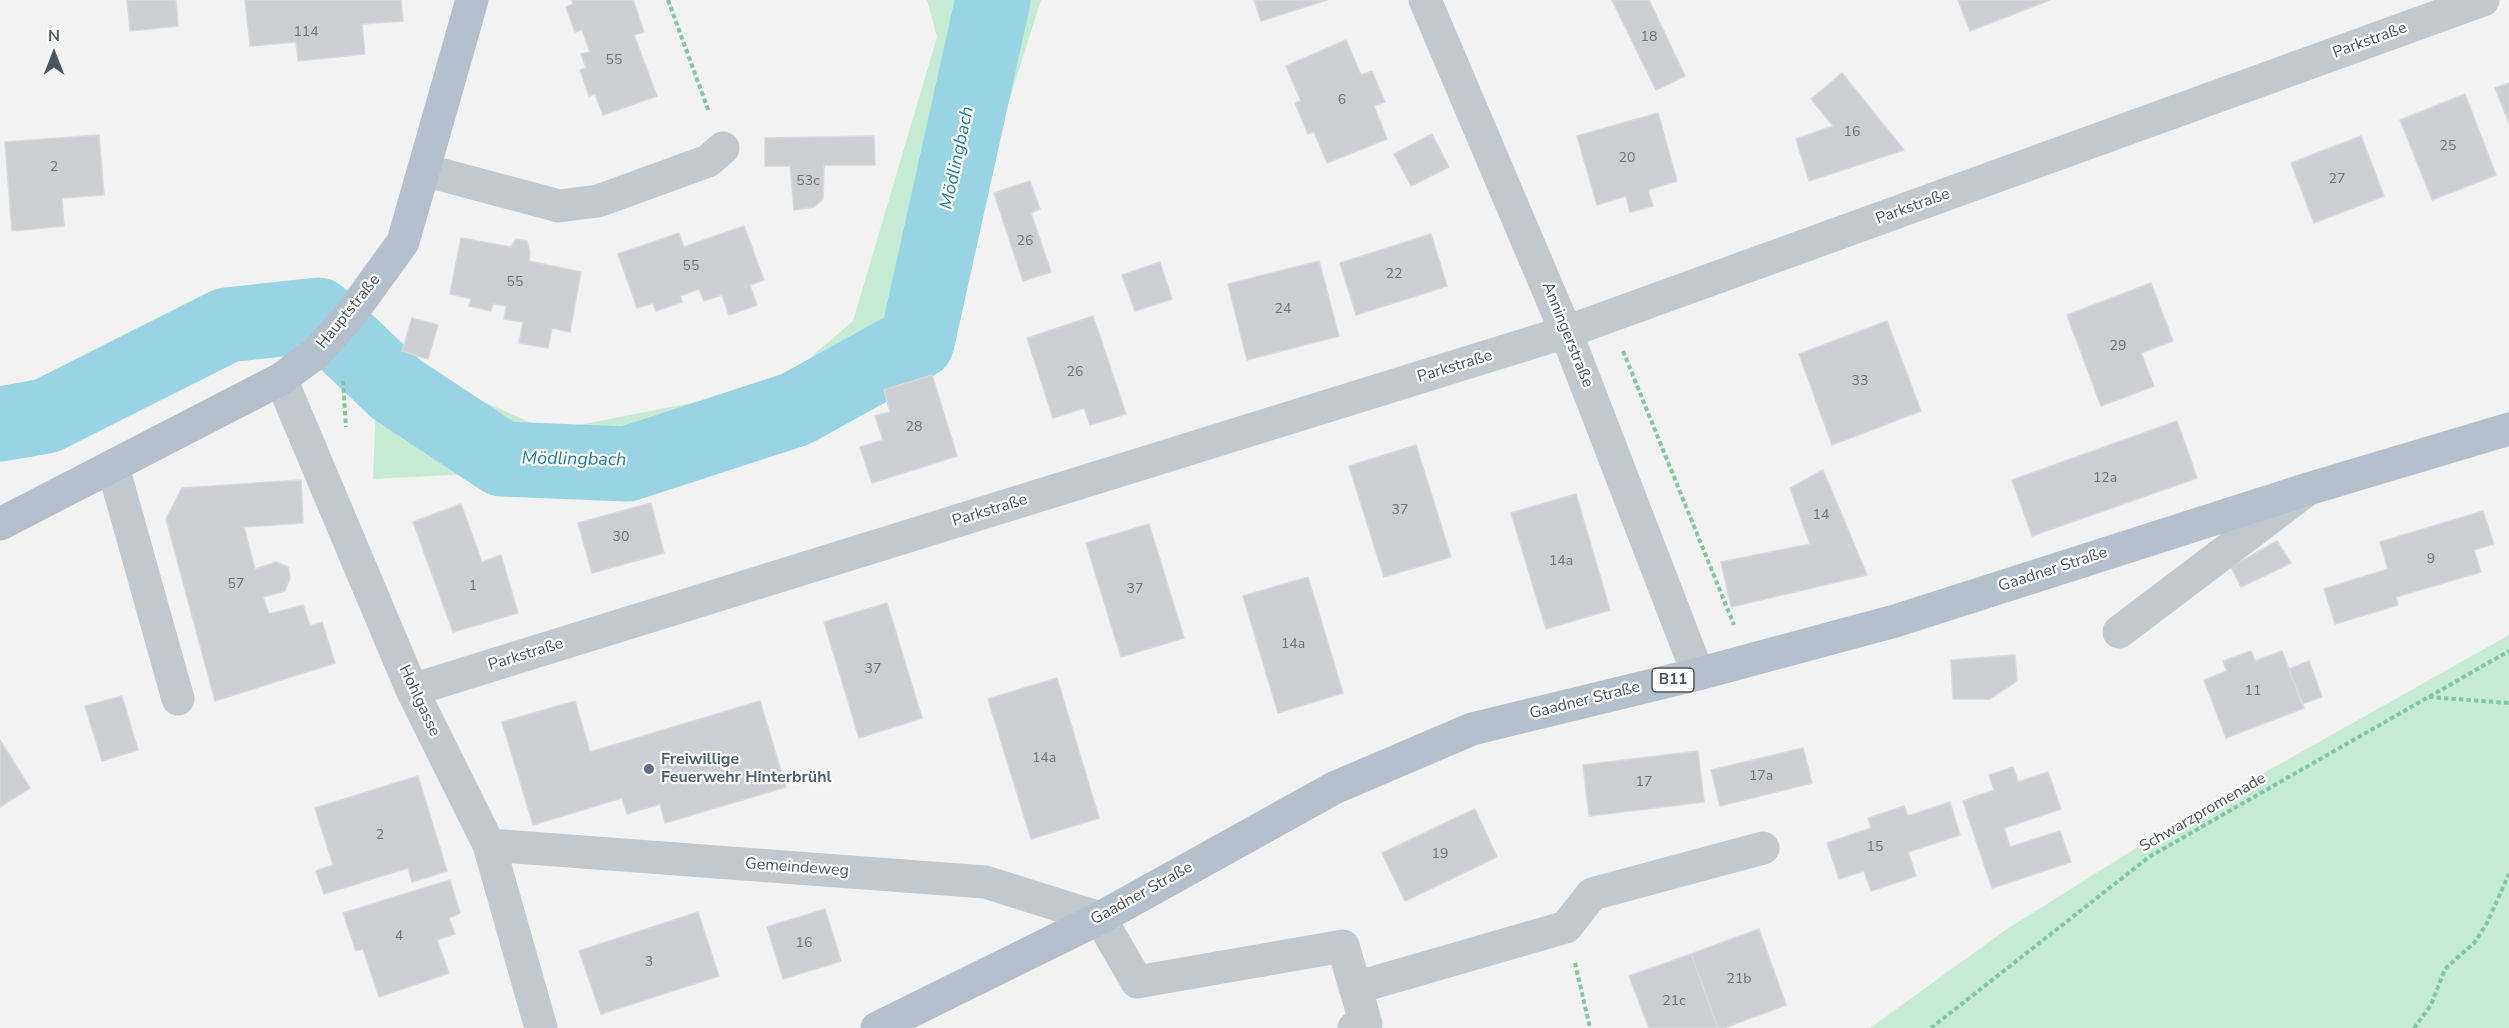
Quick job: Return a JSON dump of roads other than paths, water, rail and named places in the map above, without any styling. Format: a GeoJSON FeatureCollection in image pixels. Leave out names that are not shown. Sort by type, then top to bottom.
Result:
{"type":"FeatureCollection","features":[{"type":"Feature","properties":{"kind":"main road","name":"Hauptstraße"},"geometry":{"type":"LineString","coordinates":[[0,524],[281,379],[316,353],[348,318],[403,242],[472,0]]}},
{"type":"Feature","properties":{"kind":"main road","name":"Gaadner Straße"},"geometry":{"type":"LineString","coordinates":[[877,1028],[1100,918],[1334,788],[1472,729],[1698,674],[1896,621],[2308,489],[2509,429]]}},
{"type":"Feature","properties":{"kind":"street","name":"Anningerstraße"},"geometry":{"type":"LineString","coordinates":[[1425,0],[1566,332],[1698,674]]}},
{"type":"Feature","properties":{"kind":"street","name":"Parkstraße"},"geometry":{"type":"LineString","coordinates":[[412,690],[1566,332],[2483,0]]}},
{"type":"Feature","properties":{"kind":"street"},"geometry":{"type":"LineString","coordinates":[[424,170],[559,206],[598,201],[708,161],[723,148]]}},
{"type":"Feature","properties":{"kind":"street","name":"Hohlgasse"},"geometry":{"type":"LineString","coordinates":[[281,379],[412,690],[489,845],[541,1028]]}},
{"type":"Feature","properties":{"kind":"street"},"geometry":{"type":"LineString","coordinates":[[113,467],[178,699]]}},
{"type":"Feature","properties":{"kind":"street"},"geometry":{"type":"LineString","coordinates":[[2119,632],[2308,489]]}},
{"type":"Feature","properties":{"kind":"street","name":"Gemeindeweg"},"geometry":{"type":"LineString","coordinates":[[489,845],[985,882],[1100,918]]}},
{"type":"Feature","properties":{"kind":"street"},"geometry":{"type":"LineString","coordinates":[[1355,988],[1566,927],[1592,894],[1763,848]]}},
{"type":"Feature","properties":{"kind":"street"},"geometry":{"type":"LineString","coordinates":[[1100,918],[1137,982],[1343,946],[1366,1024],[1354,1028]]}},
{"type":"Feature","properties":{"kind":"waterway","name":"Mödlingbach"},"geometry":{"type":"LineString","coordinates":[[0,424],[46,416],[227,325],[318,315],[396,389],[502,459],[627,464],[796,409],[917,342],[993,0]]}},
{"type":"Feature","properties":{"kind":"place","name":"Freiwillige Feuerwehr Hinterbrühl"},"geometry":{"type":"Point","coordinates":[649,769]}}]}
